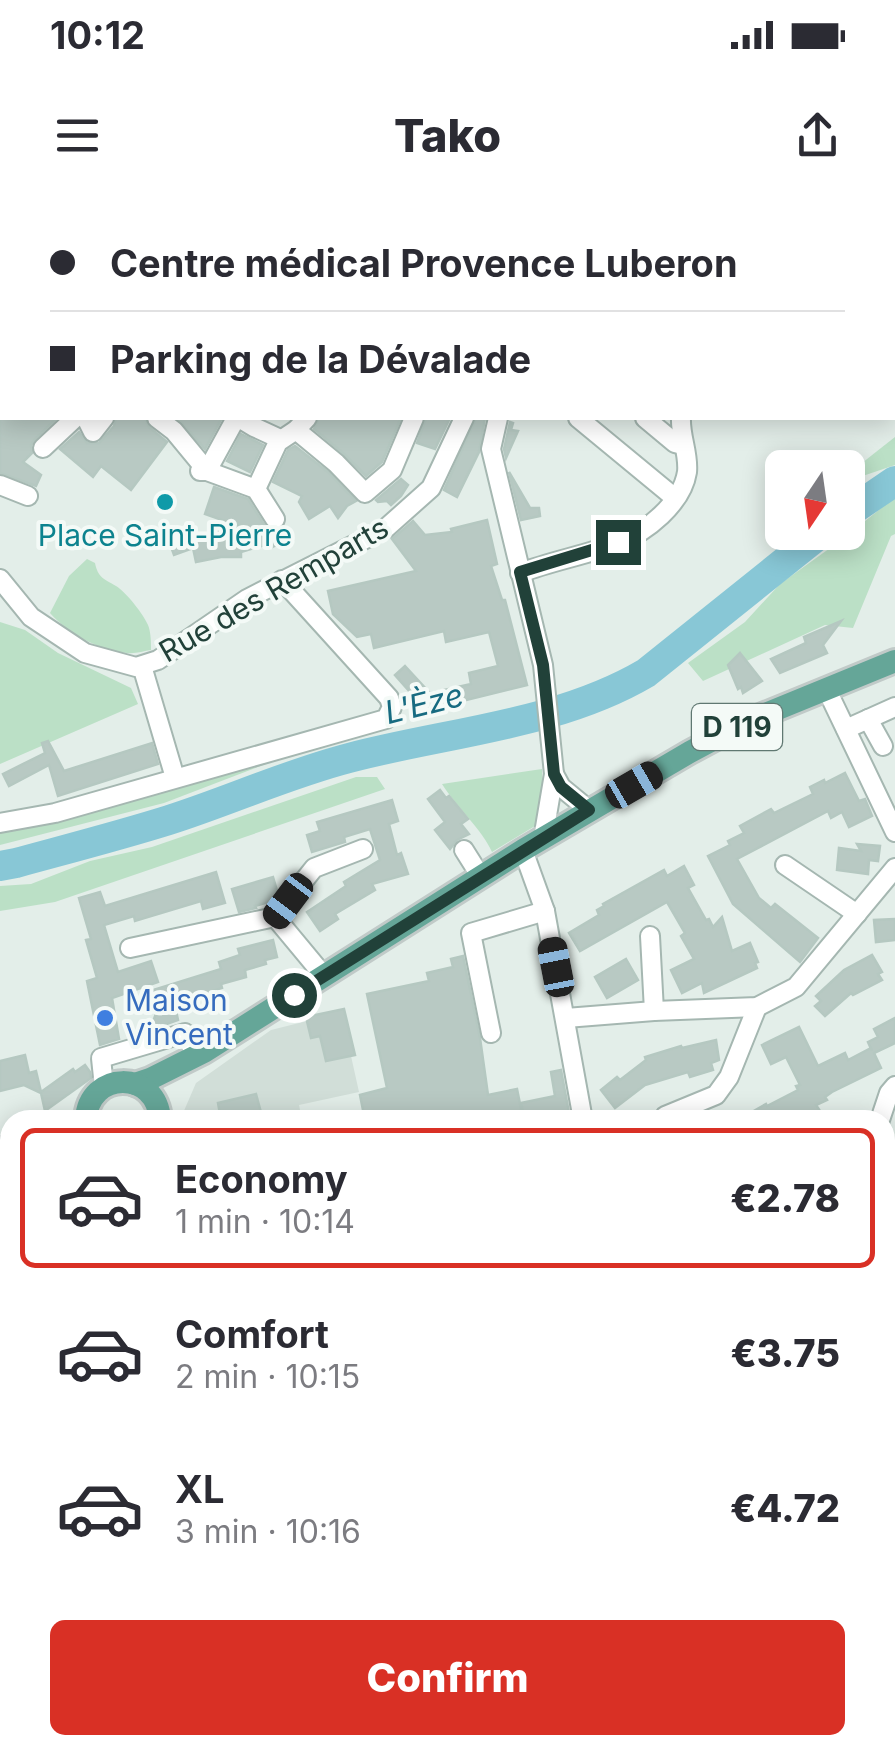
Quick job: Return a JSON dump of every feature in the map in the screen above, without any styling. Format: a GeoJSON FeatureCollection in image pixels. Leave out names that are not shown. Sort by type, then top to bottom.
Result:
{"type":"FeatureCollection","features":[{"type":"Feature","properties":{"kind":"main road","name":"D 119"},"geometry":{"type":"LineString","coordinates":[[135,1084],[200,1054],[533,844],[748,721],[895,662]]}},
{"type":"Feature","properties":{"kind":"main road","name":"D 119"},"geometry":{"type":"LineString","coordinates":[[164,1110],[181,1076],[200,1054]]}},
{"type":"Feature","properties":{"kind":"main road"},"geometry":{"type":"LineString","coordinates":[[93,1103],[120,1082],[135,1084],[152,1095],[157,1110]]}},
{"type":"Feature","properties":{"kind":"street"},"geometry":{"type":"LineString","coordinates":[[43,448],[73,420]]}},
{"type":"Feature","properties":{"kind":"street"},"geometry":{"type":"LineString","coordinates":[[87,420],[92,432],[102,420]]}},
{"type":"Feature","properties":{"kind":"street"},"geometry":{"type":"LineString","coordinates":[[160,420],[174,431],[200,470],[256,489],[276,519]]}},
{"type":"Feature","properties":{"kind":"street"},"geometry":{"type":"LineString","coordinates":[[200,470],[237,420]]}},
{"type":"Feature","properties":{"kind":"street"},"geometry":{"type":"LineString","coordinates":[[241,420],[254,428],[294,429],[365,493],[392,470],[413,420]]}},
{"type":"Feature","properties":{"kind":"street","name":"Rue des Remparts"},"geometry":{"type":"LineString","coordinates":[[0,578],[31,616],[58,636],[85,652],[142,666],[158,660],[247,599],[385,529],[431,488],[463,420]]}},
{"type":"Feature","properties":{"kind":"street"},"geometry":{"type":"LineString","coordinates":[[497,420],[490,449],[543,665],[554,774],[533,844],[581,1110]]}},
{"type":"Feature","properties":{"kind":"street"},"geometry":{"type":"LineString","coordinates":[[580,420],[675,498]]}},
{"type":"Feature","properties":{"kind":"street"},"geometry":{"type":"LineString","coordinates":[[647,420],[674,443],[683,445]]}},
{"type":"Feature","properties":{"kind":"street"},"geometry":{"type":"LineString","coordinates":[[520,572],[618,542],[644,529],[675,498],[685,479],[688,466],[681,420]]}},
{"type":"Feature","properties":{"kind":"street"},"geometry":{"type":"LineString","coordinates":[[256,489],[294,429]]}},
{"type":"Feature","properties":{"kind":"street"},"geometry":{"type":"LineString","coordinates":[[0,485],[28,496]]}},
{"type":"Feature","properties":{"kind":"street"},"geometry":{"type":"LineString","coordinates":[[0,823],[55,813],[386,719],[392,708],[388,698],[282,580]]}},
{"type":"Feature","properties":{"kind":"street"},"geometry":{"type":"LineString","coordinates":[[142,666],[174,772]]}},
{"type":"Feature","properties":{"kind":"street"},"geometry":{"type":"LineString","coordinates":[[826,688],[895,832]]}},
{"type":"Feature","properties":{"kind":"street"},"geometry":{"type":"LineString","coordinates":[[846,729],[895,707]]}},
{"type":"Feature","properties":{"kind":"street"},"geometry":{"type":"LineString","coordinates":[[868,719],[883,746]]}},
{"type":"Feature","properties":{"kind":"street"},"geometry":{"type":"LineString","coordinates":[[554,774],[561,787],[589,810]]}},
{"type":"Feature","properties":{"kind":"street"},"geometry":{"type":"LineString","coordinates":[[130,948],[276,917],[314,868],[363,849]]}},
{"type":"Feature","properties":{"kind":"street"},"geometry":{"type":"LineString","coordinates":[[464,850],[481,877]]}},
{"type":"Feature","properties":{"kind":"street"},"geometry":{"type":"LineString","coordinates":[[785,864],[857,914]]}},
{"type":"Feature","properties":{"kind":"street"},"geometry":{"type":"LineString","coordinates":[[566,1018],[654,1010],[757,1008],[796,987],[895,868]]}},
{"type":"Feature","properties":{"kind":"street"},"geometry":{"type":"LineString","coordinates":[[492,1033],[471,933],[546,911]]}},
{"type":"Feature","properties":{"kind":"street"},"geometry":{"type":"LineString","coordinates":[[276,917],[324,976]]}},
{"type":"Feature","properties":{"kind":"street"},"geometry":{"type":"LineString","coordinates":[[650,936],[654,1010]]}},
{"type":"Feature","properties":{"kind":"street"},"geometry":{"type":"LineString","coordinates":[[679,1110],[716,1094],[729,1077],[757,1008]]}},
{"type":"Feature","properties":{"kind":"street"},"geometry":{"type":"LineString","coordinates":[[93,1103],[101,1058],[185,1033],[200,1054]]}},
{"type":"Feature","properties":{"kind":"street"},"geometry":{"type":"LineString","coordinates":[[883,1110],[895,1086]]}},
{"type":"Feature","properties":{"kind":"shaded area"},"geometry":{"type":"Polygon","coordinates":[[[307,1021],[311,1038],[320,1036],[351,1056],[359,1092],[299,1105],[300,1110],[184,1110],[196,1083],[271,1030],[307,1021]]]}},
{"type":"Feature","properties":{"kind":"green space"},"geometry":{"type":"Polygon","coordinates":[[[895,437],[895,465],[865,475],[865,461],[895,437]]]}},
{"type":"Feature","properties":{"kind":"green space"},"geometry":{"type":"Polygon","coordinates":[[[895,497],[895,534],[853,628],[825,625],[703,681],[688,663],[745,622],[780,584],[827,550],[865,550],[865,521],[895,497]]]}},
{"type":"Feature","properties":{"kind":"green space"},"geometry":{"type":"Polygon","coordinates":[[[87,559],[139,610],[149,628],[151,650],[130,653],[95,645],[50,613],[69,576],[87,559]]]}},
{"type":"Feature","properties":{"kind":"green space"},"geometry":{"type":"Polygon","coordinates":[[[0,622],[25,630],[58,653],[131,688],[138,704],[0,764],[0,622]]]}},
{"type":"Feature","properties":{"kind":"green space"},"geometry":{"type":"Polygon","coordinates":[[[278,750],[279,759],[164,803],[0,845],[0,824],[278,750]]]}},
{"type":"Feature","properties":{"kind":"green space"},"geometry":{"type":"Polygon","coordinates":[[[542,769],[543,798],[535,826],[492,852],[442,784],[542,769]]]}},
{"type":"Feature","properties":{"kind":"green space"},"geometry":{"type":"Polygon","coordinates":[[[356,777],[377,777],[385,789],[55,902],[0,911],[0,886],[31,884],[90,861],[152,847],[356,777]]]}},
{"type":"Feature","properties":{"kind":"building"},"geometry":{"type":"Polygon","coordinates":[[[0,420],[55,420],[34,440],[32,453],[23,462],[41,475],[36,486],[0,473],[0,420]]]}},
{"type":"Feature","properties":{"kind":"building"},"geometry":{"type":"Polygon","coordinates":[[[116,420],[146,420],[167,442],[131,490],[101,466],[93,477],[60,449],[79,432],[87,443],[99,443],[116,420]]]}},
{"type":"Feature","properties":{"kind":"building"},"geometry":{"type":"Polygon","coordinates":[[[179,420],[221,420],[205,449],[179,420]]]}},
{"type":"Feature","properties":{"kind":"building"},"geometry":{"type":"Polygon","coordinates":[[[318,420],[400,420],[382,462],[366,476],[314,429],[318,420]]]}},
{"type":"Feature","properties":{"kind":"building"},"geometry":{"type":"Polygon","coordinates":[[[425,420],[449,420],[435,449],[417,443],[425,420]]]}},
{"type":"Feature","properties":{"kind":"building"},"geometry":{"type":"Polygon","coordinates":[[[475,420],[485,420],[479,452],[457,497],[444,490],[475,420]]]}},
{"type":"Feature","properties":{"kind":"building"},"geometry":{"type":"Polygon","coordinates":[[[510,422],[511,430],[518,431],[506,458],[504,449],[510,422]]]}},
{"type":"Feature","properties":{"kind":"building"},"geometry":{"type":"Polygon","coordinates":[[[241,434],[263,445],[250,472],[227,461],[241,434]]]}},
{"type":"Feature","properties":{"kind":"building"},"geometry":{"type":"Polygon","coordinates":[[[295,446],[356,501],[338,518],[330,506],[309,519],[299,502],[302,496],[273,482],[288,450],[295,446]]]}},
{"type":"Feature","properties":{"kind":"building"},"geometry":{"type":"Polygon","coordinates":[[[509,472],[530,508],[539,508],[540,516],[521,520],[509,472]]]}},
{"type":"Feature","properties":{"kind":"building"},"geometry":{"type":"Polygon","coordinates":[[[401,479],[408,485],[391,505],[376,500],[401,479]]]}},
{"type":"Feature","properties":{"kind":"building"},"geometry":{"type":"Polygon","coordinates":[[[214,487],[248,499],[265,526],[279,531],[285,541],[270,548],[268,544],[241,552],[241,557],[196,562],[193,548],[174,555],[169,541],[242,527],[205,514],[214,487]]]}},
{"type":"Feature","properties":{"kind":"building"},"geometry":{"type":"Polygon","coordinates":[[[487,520],[497,564],[491,566],[505,600],[527,685],[434,708],[431,693],[471,684],[469,673],[498,666],[489,632],[446,642],[444,631],[374,648],[371,634],[357,637],[333,614],[328,591],[416,571],[392,539],[413,521],[425,535],[452,532],[451,529],[487,520]]]}},
{"type":"Feature","properties":{"kind":"building"},"geometry":{"type":"Polygon","coordinates":[[[841,621],[823,645],[827,653],[780,673],[771,659],[806,643],[804,637],[841,621]]]}},
{"type":"Feature","properties":{"kind":"building"},"geometry":{"type":"Polygon","coordinates":[[[740,653],[762,681],[743,693],[728,665],[740,653]]]}},
{"type":"Feature","properties":{"kind":"building"},"geometry":{"type":"Polygon","coordinates":[[[405,666],[429,692],[418,701],[395,675],[405,666]]]}},
{"type":"Feature","properties":{"kind":"building"},"geometry":{"type":"Polygon","coordinates":[[[48,741],[64,771],[152,743],[158,764],[58,796],[49,765],[9,786],[3,774],[45,753],[42,743],[48,741]]]}},
{"type":"Feature","properties":{"kind":"building"},"geometry":{"type":"Polygon","coordinates":[[[845,773],[859,801],[865,799],[872,816],[849,827],[842,812],[831,818],[828,811],[737,859],[759,898],[771,908],[775,904],[818,938],[800,962],[733,904],[708,856],[744,833],[740,826],[771,809],[774,813],[813,794],[810,787],[845,773]]]}},
{"type":"Feature","properties":{"kind":"building"},"geometry":{"type":"Polygon","coordinates":[[[440,790],[468,819],[461,824],[469,834],[450,849],[435,830],[445,822],[428,799],[440,790]]]}},
{"type":"Feature","properties":{"kind":"building"},"geometry":{"type":"Polygon","coordinates":[[[392,800],[398,821],[389,824],[397,855],[401,853],[408,874],[372,884],[375,890],[335,914],[338,919],[320,931],[307,912],[380,860],[370,829],[312,852],[307,835],[320,831],[317,822],[392,800]]]}},
{"type":"Feature","properties":{"kind":"building"},"geometry":{"type":"Polygon","coordinates":[[[857,844],[880,846],[878,861],[869,860],[868,874],[837,870],[839,848],[861,851],[857,844]]]}},
{"type":"Feature","properties":{"kind":"building"},"geometry":{"type":"Polygon","coordinates":[[[684,866],[694,885],[688,888],[706,920],[713,927],[722,917],[732,951],[750,943],[757,968],[704,993],[702,983],[682,993],[671,970],[694,959],[667,902],[580,951],[569,933],[599,915],[597,910],[603,904],[664,870],[667,876],[684,866]]]}},
{"type":"Feature","properties":{"kind":"building"},"geometry":{"type":"Polygon","coordinates":[[[216,872],[225,903],[203,909],[201,901],[135,921],[134,916],[104,925],[118,972],[151,961],[158,982],[112,998],[119,1039],[100,1045],[87,981],[97,978],[79,898],[100,892],[105,906],[216,872]]]}},
{"type":"Feature","properties":{"kind":"building"},"geometry":{"type":"Polygon","coordinates":[[[273,877],[278,894],[272,901],[239,912],[232,889],[273,877]]]}},
{"type":"Feature","properties":{"kind":"building"},"geometry":{"type":"Polygon","coordinates":[[[895,919],[895,940],[876,942],[874,920],[895,919]]]}},
{"type":"Feature","properties":{"kind":"building"},"geometry":{"type":"Polygon","coordinates":[[[273,940],[277,957],[245,970],[246,977],[221,984],[222,988],[202,994],[203,998],[175,1006],[178,1020],[150,1030],[158,1008],[153,990],[221,969],[219,962],[240,955],[238,949],[273,940]]]}},
{"type":"Feature","properties":{"kind":"building"},"geometry":{"type":"Polygon","coordinates":[[[872,955],[882,980],[851,993],[825,1016],[815,1006],[821,1001],[816,996],[844,970],[872,955]]]}},
{"type":"Feature","properties":{"kind":"building"},"geometry":{"type":"Polygon","coordinates":[[[463,956],[488,1095],[517,1089],[521,1110],[363,1110],[360,1095],[387,1088],[367,994],[429,981],[427,973],[453,967],[451,959],[463,956]]]}},
{"type":"Feature","properties":{"kind":"building"},"geometry":{"type":"Polygon","coordinates":[[[626,959],[638,980],[607,998],[595,977],[626,959]]]}},
{"type":"Feature","properties":{"kind":"building"},"geometry":{"type":"Polygon","coordinates":[[[344,1009],[355,1055],[326,1061],[320,1036],[311,1038],[306,1017],[344,1009]]]}},
{"type":"Feature","properties":{"kind":"building"},"geometry":{"type":"Polygon","coordinates":[[[895,1018],[895,1043],[874,1053],[881,1068],[832,1092],[825,1097],[827,1100],[816,1105],[819,1110],[756,1110],[798,1090],[796,1086],[800,1085],[786,1057],[771,1064],[762,1045],[799,1027],[818,1066],[845,1053],[848,1060],[871,1048],[868,1042],[878,1037],[874,1029],[895,1018]]]}},
{"type":"Feature","properties":{"kind":"building"},"geometry":{"type":"Polygon","coordinates":[[[716,1040],[719,1060],[711,1063],[713,1070],[690,1077],[688,1072],[645,1085],[615,1108],[601,1090],[617,1077],[620,1080],[645,1057],[716,1040]]]}},
{"type":"Feature","properties":{"kind":"building"},"geometry":{"type":"Polygon","coordinates":[[[25,1055],[29,1073],[36,1071],[41,1092],[85,1065],[91,1078],[45,1110],[41,1093],[24,1085],[0,1091],[0,1061],[25,1055]]]}},
{"type":"Feature","properties":{"kind":"building"},"geometry":{"type":"Polygon","coordinates":[[[561,1070],[568,1110],[522,1110],[521,1103],[555,1096],[551,1072],[561,1070]]]}},
{"type":"Feature","properties":{"kind":"building"},"geometry":{"type":"Polygon","coordinates":[[[256,1094],[260,1110],[219,1110],[218,1103],[256,1094]]]}},
{"type":"Feature","properties":{"kind":"waterway","name":"L'Èze"},"geometry":{"type":"LineString","coordinates":[[865,501],[895,481]]}},
{"type":"Feature","properties":{"kind":"waterway","name":"L'Èze"},"geometry":{"type":"LineString","coordinates":[[0,866],[169,820],[326,764],[539,716],[612,691],[646,673],[800,550]]}},
{"type":"Feature","properties":{"kind":"place","name":"Place Saint-Pierre"},"geometry":{"type":"Point","coordinates":[165,502]}},
{"type":"Feature","properties":{"kind":"place","name":"Maison Vincent"},"geometry":{"type":"Point","coordinates":[105,1018]}},
{"type":"Feature","properties":{"kind":"route"},"geometry":{"type":"LineString","coordinates":[[294,995],[589,810],[561,787],[554,774],[543,665],[520,572],[618,542]]}}]}
